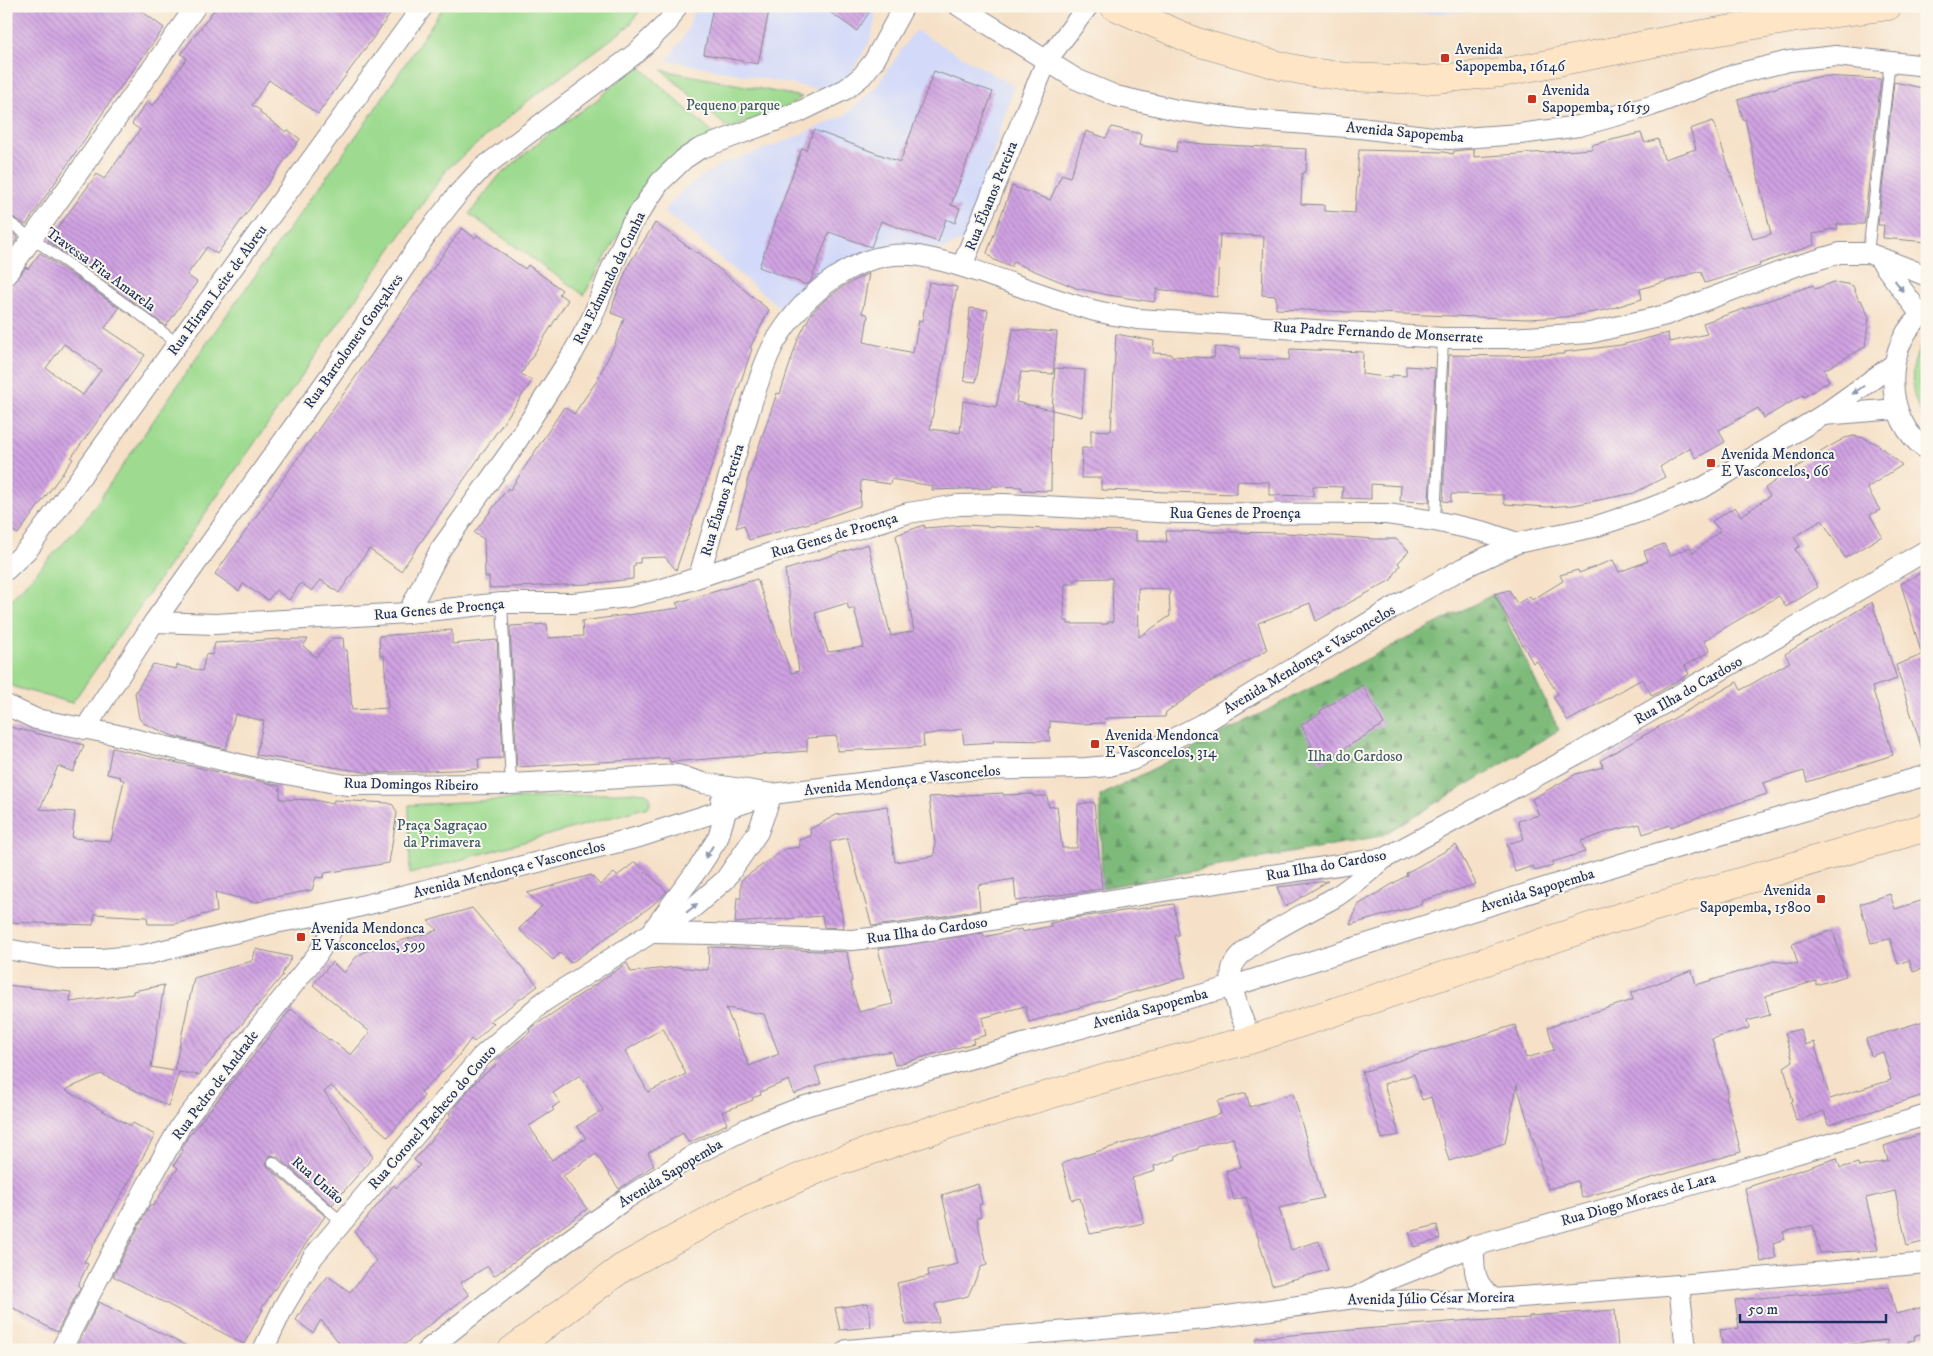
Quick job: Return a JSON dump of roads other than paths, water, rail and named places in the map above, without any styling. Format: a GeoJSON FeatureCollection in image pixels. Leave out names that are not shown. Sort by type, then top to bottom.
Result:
{"type":"FeatureCollection","features":[{"type":"Feature","properties":{"kind":"main road"},"geometry":{"type":"LineString","coordinates":[[1114,6],[1197,42],[1281,66],[1347,77],[1424,80],[1501,73],[1704,34],[1797,18],[1888,6]]}},
{"type":"Feature","properties":{"kind":"main road"},"geometry":{"type":"LineString","coordinates":[[512,1350],[622,1268],[739,1204],[828,1165],[956,1122],[1133,1070],[1250,1040],[1607,922],[1927,827]]}},
{"type":"Feature","properties":{"kind":"street"},"geometry":{"type":"LineString","coordinates":[[6,275],[196,6]]}},
{"type":"Feature","properties":{"kind":"street","name":"Rua Hiram Leite de Abreu"},"geometry":{"type":"LineString","coordinates":[[6,570],[29,548],[423,6]]}},
{"type":"Feature","properties":{"kind":"street","name":"Rua Bartolomeu Gonçalves"},"geometry":{"type":"LineString","coordinates":[[85,729],[154,622],[337,366],[428,232],[457,195],[481,169],[636,53],[668,22],[677,6]]}},
{"type":"Feature","properties":{"kind":"street","name":"Rua Edmundo da Cunha"},"geometry":{"type":"LineString","coordinates":[[408,613],[440,550],[510,452],[573,353],[592,318],[631,225],[660,182],[684,159],[699,149],[800,112],[846,89],[862,76],[874,61],[904,6]]}},
{"type":"Feature","properties":{"kind":"street","name":"Avenida Sapopemba"},"geometry":{"type":"LineString","coordinates":[[959,6],[1076,79],[1116,96],[1177,110],[1241,119],[1360,128],[1449,139],[1520,134],[1579,126],[1651,106],[1736,74],[1789,61],[1836,56],[1927,66]]}},
{"type":"Feature","properties":{"kind":"street","name":"Rua Ébanos Pereira"},"geometry":{"type":"LineString","coordinates":[[699,576],[756,388],[774,344],[789,321],[821,288],[856,264],[888,254],[917,256],[962,266],[1047,60],[1088,6]]}},
{"type":"Feature","properties":{"kind":"street","name":"Rua Padre Fernando de Monserrate"},"geometry":{"type":"LineString","coordinates":[[962,266],[1092,310],[1137,319],[1443,338],[1509,338],[1590,333],[1666,315],[1796,266],[1831,255],[1854,252],[1873,255],[1927,276]]}},
{"type":"Feature","properties":{"kind":"street"},"geometry":{"type":"LineString","coordinates":[[1873,255],[1924,313],[1903,338],[1894,364],[1893,387],[1897,409],[1908,430],[1926,451]]}},
{"type":"Feature","properties":{"kind":"street","name":"Avenida Mendonça e Vasconcelos"},"geometry":{"type":"LineString","coordinates":[[6,949],[63,959],[101,959],[144,955],[275,923],[342,911],[638,837],[772,794],[966,770],[1086,768],[1109,766],[1132,760],[1202,724],[1463,568],[1517,543],[1594,527],[1648,509],[1704,487],[1823,415],[1894,364]]}},
{"type":"Feature","properties":{"kind":"street","name":"Avenida Mendonça e Vasconcelos"},"geometry":{"type":"LineString","coordinates":[[1823,415],[1897,409]]}},
{"type":"Feature","properties":{"kind":"street","name":"Rua Genes de Proença"},"geometry":{"type":"LineString","coordinates":[[154,622],[215,624],[408,613],[502,603],[573,603],[629,597],[666,588],[771,553],[908,513],[958,504],[1004,504],[1177,513],[1387,514],[1485,532],[1517,543]]}},
{"type":"Feature","properties":{"kind":"street","name":"Rua Ilha do Cardoso"},"geometry":{"type":"LineString","coordinates":[[651,933],[852,940],[899,936],[1170,890],[1385,858],[1579,753],[1927,550]]}},
{"type":"Feature","properties":{"kind":"street","name":"Rua Domingos Ribeiro"},"geometry":{"type":"LineString","coordinates":[[6,705],[36,719],[259,769],[346,785],[511,784],[678,775],[704,783],[772,794]]}},
{"type":"Feature","properties":{"kind":"street","name":"Avenida Sapopemba"},"geometry":{"type":"LineString","coordinates":[[427,1350],[543,1259],[627,1198],[694,1155],[748,1128],[802,1108],[929,1070],[1233,986],[1624,863],[1927,775]]}},
{"type":"Feature","properties":{"kind":"street"},"geometry":{"type":"LineString","coordinates":[[704,783],[727,808]]}},
{"type":"Feature","properties":{"kind":"street","name":"Rua Coronel Pacheco do Couto"},"geometry":{"type":"LineString","coordinates":[[263,1350],[284,1306],[313,1257],[481,1057],[543,1002],[651,933],[688,912],[725,880],[758,832],[772,794]]}},
{"type":"Feature","properties":{"kind":"street","name":"Rua Coronel Pacheco do Couto"},"geometry":{"type":"LineString","coordinates":[[651,933],[718,838],[727,808]]}},
{"type":"Feature","properties":{"kind":"street"},"geometry":{"type":"LineString","coordinates":[[1250,1040],[1233,986],[1232,970],[1236,958],[1258,940],[1338,895],[1385,858]]}},
{"type":"Feature","properties":{"kind":"street","name":"Rua Pedro de Andrade"},"geometry":{"type":"LineString","coordinates":[[61,1350],[145,1189],[181,1125],[317,955],[342,911]]}},
{"type":"Feature","properties":{"kind":"street","name":"Rua Diogo Moraes de Lara"},"geometry":{"type":"LineString","coordinates":[[1354,1298],[1388,1280],[1474,1246],[1687,1186],[1927,1115]]}},
{"type":"Feature","properties":{"kind":"street"},"geometry":{"type":"LineString","coordinates":[[1474,1246],[1474,1270],[1478,1282],[1486,1293],[1494,1299]]}},
{"type":"Feature","properties":{"kind":"street","name":"Avenida Júlio César Moreira"},"geometry":{"type":"LineString","coordinates":[[847,1350],[1206,1319],[1354,1298],[1385,1301],[1494,1299],[1680,1286],[1927,1263]]}},
{"type":"Feature","properties":{"kind":"street"},"geometry":{"type":"LineString","coordinates":[[1680,1286],[1686,1350]]}},
{"type":"Feature","properties":{"kind":"lane"},"geometry":{"type":"LineString","coordinates":[[1873,255],[1890,61]]}},
{"type":"Feature","properties":{"kind":"lane","name":"Travessa Fita Amarela"},"geometry":{"type":"LineString","coordinates":[[6,220],[178,344]]}},
{"type":"Feature","properties":{"kind":"lane"},"geometry":{"type":"LineString","coordinates":[[1435,522],[1443,338]]}},
{"type":"Feature","properties":{"kind":"lane"},"geometry":{"type":"LineString","coordinates":[[502,603],[511,784]]}},
{"type":"Feature","properties":{"kind":"lane","name":"Rua União"},"geometry":{"type":"LineString","coordinates":[[273,1162],[342,1222]]}},
{"type":"Feature","properties":{"kind":"place","name":"Avenida Sapopemba, 16146"},"geometry":{"type":"Point","coordinates":[1445,58]}},
{"type":"Feature","properties":{"kind":"place","name":"Avenida Sapopemba, 16159"},"geometry":{"type":"Point","coordinates":[1532,99]}},
{"type":"Feature","properties":{"kind":"place","name":"Avenida Mendonca E Vasconcelos, 66"},"geometry":{"type":"Point","coordinates":[1711,463]}},
{"type":"Feature","properties":{"kind":"place","name":"Avenida Mendonca E Vasconcelos, 314"},"geometry":{"type":"Point","coordinates":[1095,744]}},
{"type":"Feature","properties":{"kind":"place","name":"Avenida Sapopemba, 15800"},"geometry":{"type":"Point","coordinates":[1821,899]}},
{"type":"Feature","properties":{"kind":"place","name":"Avenida Mendonca E Vasconcelos, 599"},"geometry":{"type":"Point","coordinates":[301,937]}},
{"type":"Feature","properties":{"kind":"park label","name":"Pequeno parque"},"geometry":{"type":"Point","coordinates":[733,105]}},
{"type":"Feature","properties":{"kind":"park label","name":"Ilha do Cardoso"},"geometry":{"type":"Point","coordinates":[1355,756]}},
{"type":"Feature","properties":{"kind":"park label","name":"Praça Sagraçao da Primavera"},"geometry":{"type":"Point","coordinates":[442,834]}}]}
